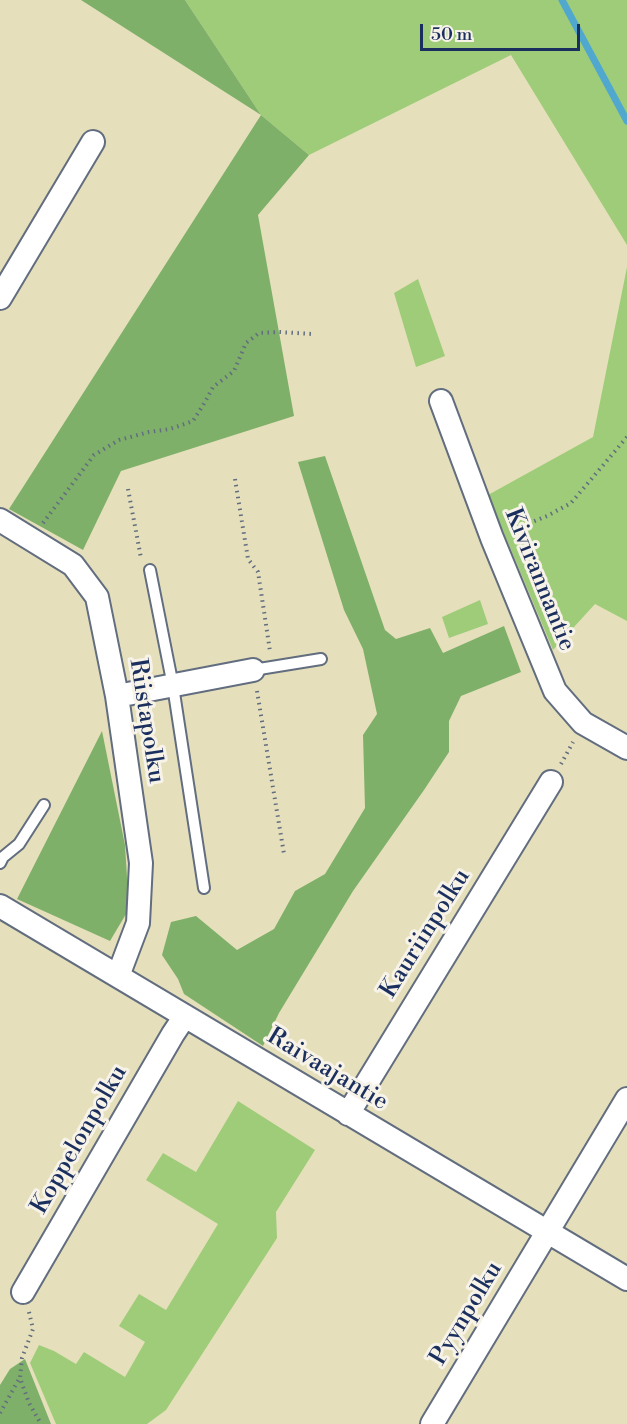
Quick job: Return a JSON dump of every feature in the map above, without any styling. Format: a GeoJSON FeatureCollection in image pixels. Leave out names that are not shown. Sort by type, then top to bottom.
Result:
{"type":"FeatureCollection","features":[{"type":"Feature","properties":{"kind":"street"},"geometry":{"type":"LineString","coordinates":[[0,297],[93,142]]}},
{"type":"Feature","properties":{"kind":"street","name":"Kivirannantie"},"geometry":{"type":"LineString","coordinates":[[441,401],[492,538],[555,690],[584,723],[627,748]]}},
{"type":"Feature","properties":{"kind":"street","name":"Riistapolku"},"geometry":{"type":"LineString","coordinates":[[0,520],[73,565],[97,597],[117,696],[141,863],[138,923],[118,976]]}},
{"type":"Feature","properties":{"kind":"street"},"geometry":{"type":"LineString","coordinates":[[117,696],[263,668]]}},
{"type":"Feature","properties":{"kind":"street","name":"Kauriinpolku"},"geometry":{"type":"LineString","coordinates":[[348,1114],[551,782]]}},
{"type":"Feature","properties":{"kind":"street","name":"Raivaajantie"},"geometry":{"type":"LineString","coordinates":[[0,906],[627,1280]]}},
{"type":"Feature","properties":{"kind":"street","name":"Koppelonpolku"},"geometry":{"type":"LineString","coordinates":[[23,1292],[185,1016]]}},
{"type":"Feature","properties":{"kind":"street","name":"Pyynpolku"},"geometry":{"type":"LineString","coordinates":[[432,1424],[627,1099]]}},
{"type":"Feature","properties":{"kind":"lane"},"geometry":{"type":"LineString","coordinates":[[150,570],[173,686],[204,888]]}},
{"type":"Feature","properties":{"kind":"lane"},"geometry":{"type":"LineString","coordinates":[[263,668],[321,659]]}},
{"type":"Feature","properties":{"kind":"lane"},"geometry":{"type":"LineString","coordinates":[[0,863],[3,857],[19,844],[44,805]]}},
{"type":"Feature","properties":{"kind":"path"},"geometry":{"type":"LineString","coordinates":[[41,525],[94,455],[119,440],[170,429],[193,421],[213,387],[234,371],[246,343],[259,333],[312,334]]}},
{"type":"Feature","properties":{"kind":"path"},"geometry":{"type":"LineString","coordinates":[[492,538],[547,516],[571,503],[627,437]]}},
{"type":"Feature","properties":{"kind":"path"},"geometry":{"type":"LineString","coordinates":[[235,479],[248,559],[258,572],[263,668],[284,854]]}},
{"type":"Feature","properties":{"kind":"path"},"geometry":{"type":"LineString","coordinates":[[128,489],[143,566],[150,570]]}},
{"type":"Feature","properties":{"kind":"path"},"geometry":{"type":"LineString","coordinates":[[551,782],[584,723]]}},
{"type":"Feature","properties":{"kind":"path"},"geometry":{"type":"LineString","coordinates":[[23,1292],[33,1329],[21,1358],[20,1378],[29,1403],[41,1424]]}},
{"type":"Feature","properties":{"kind":"path"},"geometry":{"type":"LineString","coordinates":[[0,1413],[20,1378]]}},
{"type":"Feature","properties":{"kind":"green space"},"geometry":{"type":"Polygon","coordinates":[[[81,0],[185,0],[261,115],[81,0]]]}},
{"type":"Feature","properties":{"kind":"green space"},"geometry":{"type":"Polygon","coordinates":[[[185,0],[627,0],[627,245],[511,55],[309,155],[261,115],[185,0]]]}},
{"type":"Feature","properties":{"kind":"green space"},"geometry":{"type":"Polygon","coordinates":[[[261,115],[309,155],[258,215],[294,416],[121,471],[83,550],[9,509],[261,115]]]}},
{"type":"Feature","properties":{"kind":"green space"},"geometry":{"type":"Polygon","coordinates":[[[627,267],[627,621],[595,604],[553,650],[488,495],[593,437],[627,267]]]}},
{"type":"Feature","properties":{"kind":"green space"},"geometry":{"type":"Polygon","coordinates":[[[418,279],[445,356],[416,367],[394,293],[418,279]]]}},
{"type":"Feature","properties":{"kind":"green space"},"geometry":{"type":"Polygon","coordinates":[[[325,456],[385,630],[396,639],[430,628],[443,653],[504,626],[521,672],[461,696],[449,721],[449,752],[353,891],[279,1013],[263,1046],[184,994],[178,979],[162,955],[171,922],[196,916],[237,950],[274,929],[295,891],[325,874],[365,808],[363,735],[377,714],[363,649],[344,610],[298,462],[325,456]]]}},
{"type":"Feature","properties":{"kind":"green space"},"geometry":{"type":"Polygon","coordinates":[[[480,600],[488,624],[449,638],[442,617],[480,600]]]}},
{"type":"Feature","properties":{"kind":"green space"},"geometry":{"type":"Polygon","coordinates":[[[102,731],[125,845],[129,909],[110,941],[17,899],[102,731]]]}},
{"type":"Feature","properties":{"kind":"green space"},"geometry":{"type":"Polygon","coordinates":[[[238,1101],[315,1150],[276,1212],[277,1238],[166,1410],[147,1424],[56,1424],[30,1363],[39,1345],[76,1364],[84,1352],[125,1377],[145,1342],[119,1326],[139,1294],[166,1310],[218,1224],[146,1180],[163,1153],[196,1172],[238,1101]]]}},
{"type":"Feature","properties":{"kind":"green space"},"geometry":{"type":"Polygon","coordinates":[[[25,1359],[51,1424],[0,1424],[0,1385],[10,1369],[25,1359]]]}},
{"type":"Feature","properties":{"kind":"waterway"},"geometry":{"type":"LineString","coordinates":[[562,0],[627,121]]}}]}
